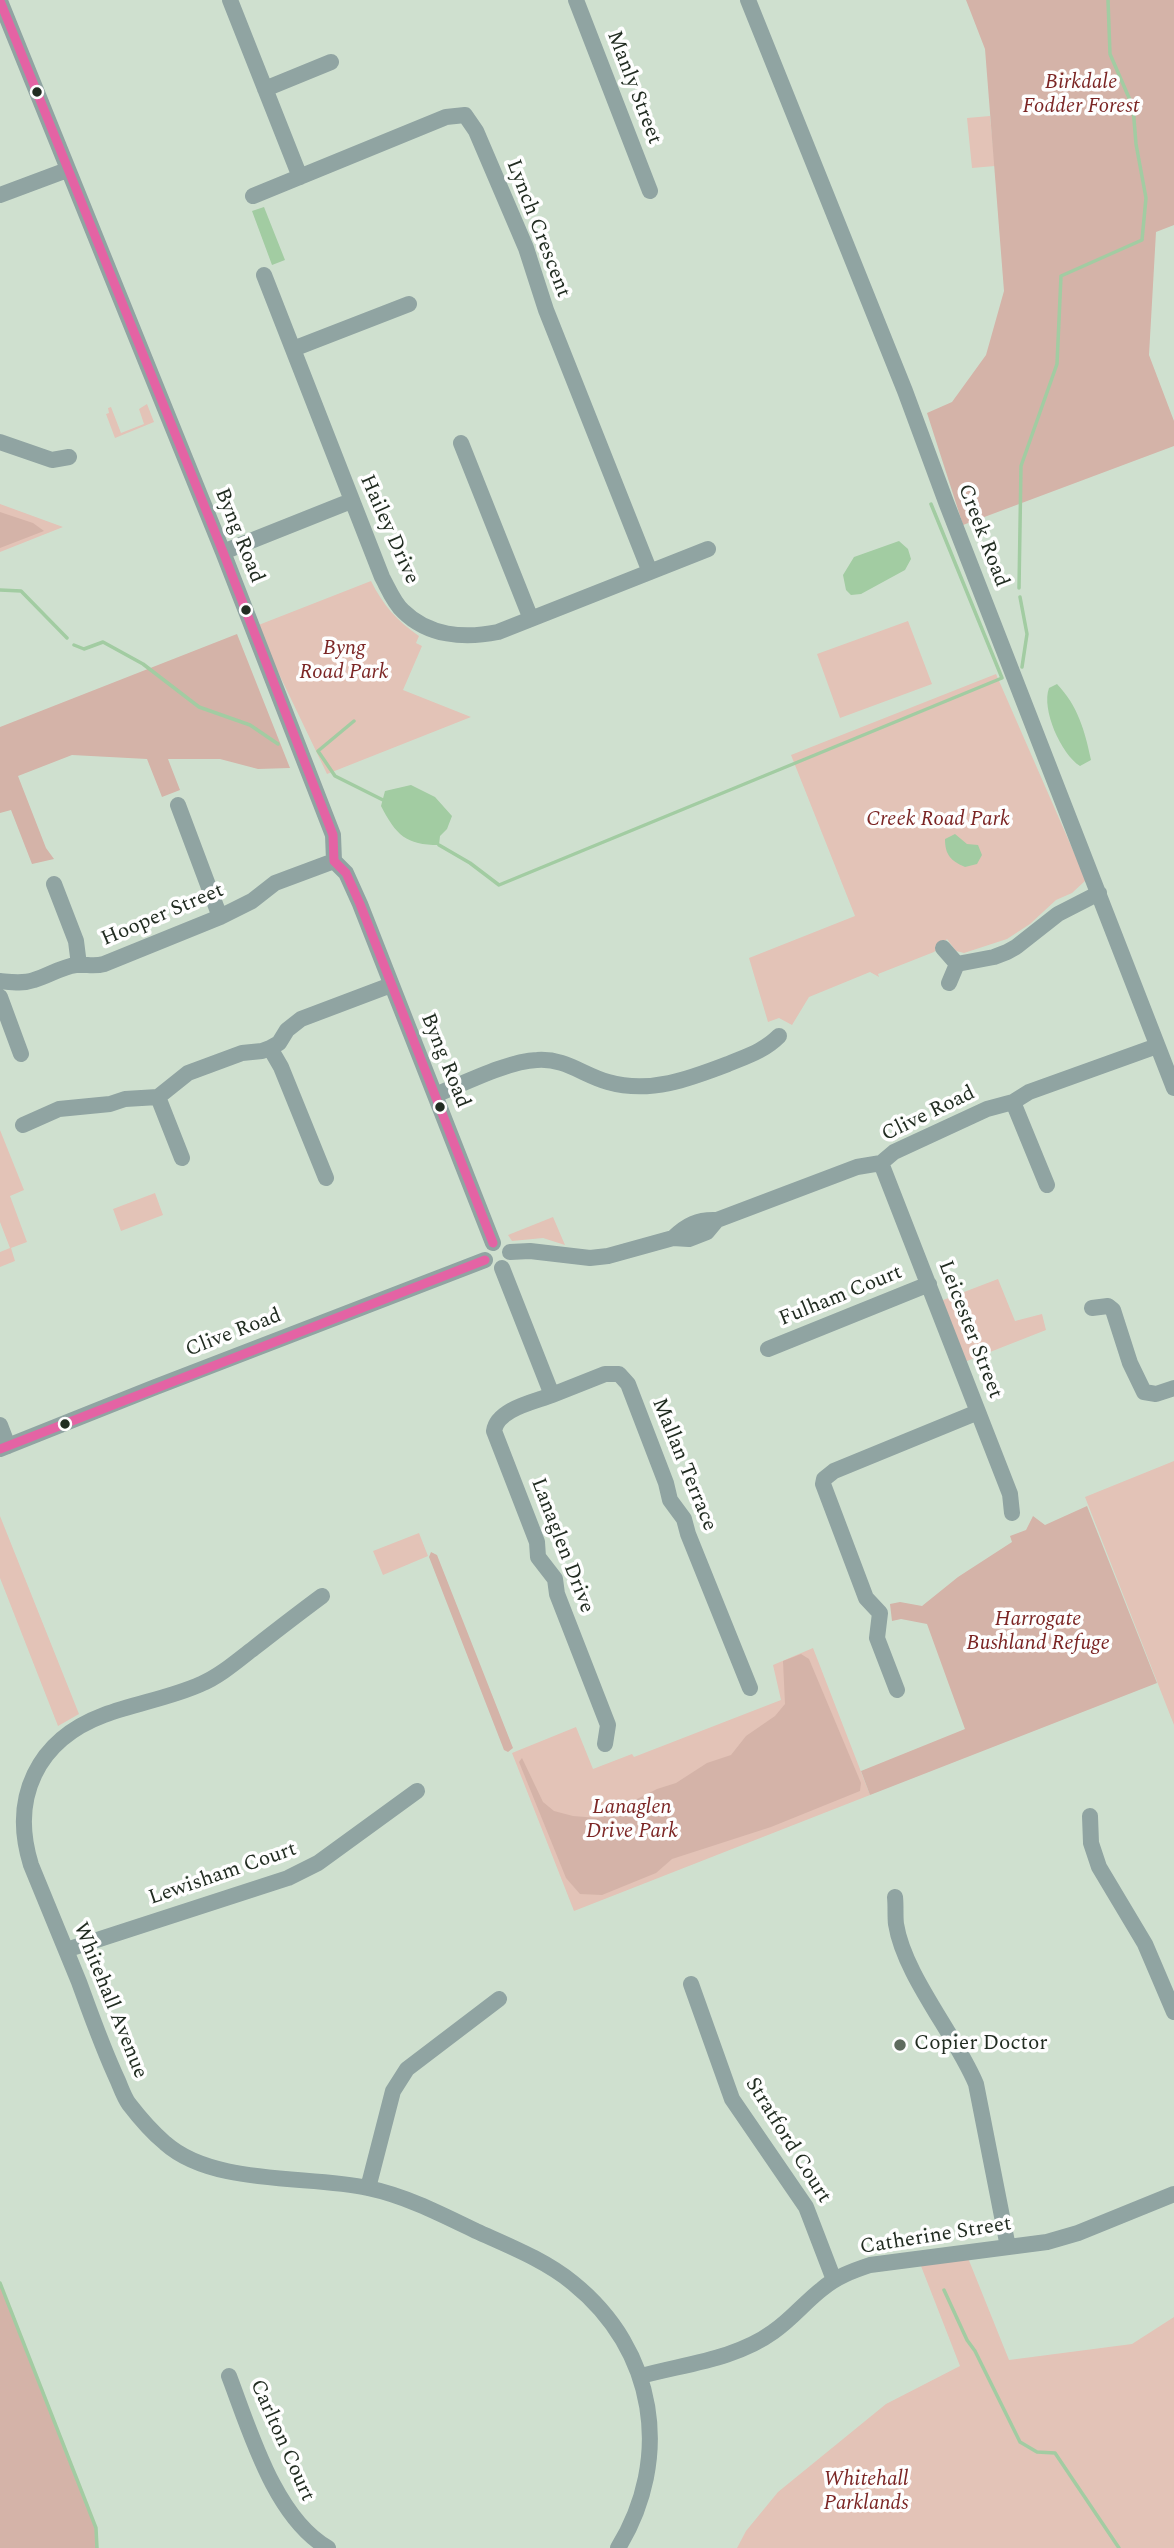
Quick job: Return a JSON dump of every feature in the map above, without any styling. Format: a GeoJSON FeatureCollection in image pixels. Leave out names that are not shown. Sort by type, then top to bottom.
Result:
{"type":"FeatureCollection","features":[{"type":"Feature","properties":{"kind":"street"},"geometry":{"type":"LineString","coordinates":[[230,0],[300,177]]}},
{"type":"Feature","properties":{"kind":"street","name":"Manly Street"},"geometry":{"type":"LineString","coordinates":[[576,0],[650,191]]}},
{"type":"Feature","properties":{"kind":"street","name":"Creek Road"},"geometry":{"type":"LineString","coordinates":[[748,0],[895,366],[1174,1088]]}},
{"type":"Feature","properties":{"kind":"street","name":"Byng Road"},"geometry":{"type":"LineString","coordinates":[[0,1],[223,552],[333,835],[334,861],[346,873],[493,1243]]}},
{"type":"Feature","properties":{"kind":"street"},"geometry":{"type":"LineString","coordinates":[[265,89],[331,62]]}},
{"type":"Feature","properties":{"kind":"street","name":"Lynch Crescent"},"geometry":{"type":"LineString","coordinates":[[253,196],[446,117],[465,115],[473,123],[526,248],[546,310],[650,572]]}},
{"type":"Feature","properties":{"kind":"street"},"geometry":{"type":"LineString","coordinates":[[0,195],[67,170]]}},
{"type":"Feature","properties":{"kind":"street","name":"Hailey Drive"},"geometry":{"type":"LineString","coordinates":[[264,275],[388,588],[401,610],[429,630],[461,636],[498,632],[708,549]]}},
{"type":"Feature","properties":{"kind":"street"},"geometry":{"type":"LineString","coordinates":[[293,349],[409,304]]}},
{"type":"Feature","properties":{"kind":"street"},"geometry":{"type":"LineString","coordinates":[[0,442],[52,460],[69,457]]}},
{"type":"Feature","properties":{"kind":"street"},"geometry":{"type":"LineString","coordinates":[[461,443],[531,619]]}},
{"type":"Feature","properties":{"kind":"street"},"geometry":{"type":"LineString","coordinates":[[223,552],[351,500]]}},
{"type":"Feature","properties":{"kind":"street"},"geometry":{"type":"LineString","coordinates":[[178,805],[220,917]]}},
{"type":"Feature","properties":{"kind":"street","name":"Hooper Street"},"geometry":{"type":"LineString","coordinates":[[0,987],[33,981],[57,970],[79,965],[95,967],[104,964],[220,917],[252,901],[275,883],[334,861]]}},
{"type":"Feature","properties":{"kind":"street"},"geometry":{"type":"LineString","coordinates":[[54,884],[72,928],[79,965]]}},
{"type":"Feature","properties":{"kind":"street"},"geometry":{"type":"LineString","coordinates":[[957,964],[1007,952],[1058,914],[1099,893]]}},
{"type":"Feature","properties":{"kind":"street"},"geometry":{"type":"LineString","coordinates":[[943,948],[957,964]]}},
{"type":"Feature","properties":{"kind":"street"},"geometry":{"type":"LineString","coordinates":[[949,983],[957,964]]}},
{"type":"Feature","properties":{"kind":"street"},"geometry":{"type":"LineString","coordinates":[[23,1125],[59,1109],[158,1097],[188,1073],[242,1053],[270,1048],[279,1043],[287,1030],[301,1019],[391,985]]}},
{"type":"Feature","properties":{"kind":"street"},"geometry":{"type":"LineString","coordinates":[[0,987],[21,1054]]}},
{"type":"Feature","properties":{"kind":"street"},"geometry":{"type":"LineString","coordinates":[[435,1095],[537,1059],[569,1064],[608,1082],[658,1086],[689,1079],[767,1048],[779,1036]]}},
{"type":"Feature","properties":{"kind":"street","name":"Clive Road"},"geometry":{"type":"LineString","coordinates":[[510,1252],[530,1251],[590,1258],[608,1256],[673,1238],[689,1239],[707,1232],[717,1220],[857,1167],[881,1163],[894,1152],[986,1109],[1013,1102],[1029,1092],[1157,1046]]}},
{"type":"Feature","properties":{"kind":"street"},"geometry":{"type":"LineString","coordinates":[[270,1048],[281,1067],[326,1178]]}},
{"type":"Feature","properties":{"kind":"street"},"geometry":{"type":"LineString","coordinates":[[158,1097],[182,1158]]}},
{"type":"Feature","properties":{"kind":"street"},"geometry":{"type":"LineString","coordinates":[[1013,1102],[1047,1185]]}},
{"type":"Feature","properties":{"kind":"street","name":"Leicester Street"},"geometry":{"type":"LineString","coordinates":[[881,1163],[1010,1493],[1012,1513]]}},
{"type":"Feature","properties":{"kind":"street"},"geometry":{"type":"LineString","coordinates":[[493,1243],[505,1245],[510,1252],[510,1259],[502,1268],[494,1268],[485,1260],[486,1248],[493,1243]]}},
{"type":"Feature","properties":{"kind":"street","name":"Clive Road"},"geometry":{"type":"LineString","coordinates":[[4,1448],[485,1260]]}},
{"type":"Feature","properties":{"kind":"street"},"geometry":{"type":"LineString","coordinates":[[502,1268],[552,1395]]}},
{"type":"Feature","properties":{"kind":"street","name":"Fulham Court"},"geometry":{"type":"LineString","coordinates":[[768,1349],[929,1284]]}},
{"type":"Feature","properties":{"kind":"street"},"geometry":{"type":"LineString","coordinates":[[1092,1307],[1108,1306],[1113,1310],[1130,1363],[1144,1392],[1156,1394],[1174,1388]]}},
{"type":"Feature","properties":{"kind":"street","name":"Mallan Terrace"},"geometry":{"type":"LineString","coordinates":[[552,1395],[605,1374],[619,1374],[624,1378],[669,1489],[670,1500],[686,1522],[693,1547],[750,1688]]}},
{"type":"Feature","properties":{"kind":"street","name":"Lanaglen Drive"},"geometry":{"type":"LineString","coordinates":[[552,1395],[504,1415],[495,1423],[494,1431],[537,1542],[538,1557],[555,1579],[557,1594],[608,1725],[605,1744]]}},
{"type":"Feature","properties":{"kind":"street"},"geometry":{"type":"LineString","coordinates":[[897,1690],[877,1637],[880,1613],[866,1598],[823,1484],[829,1473],[978,1412]]}},
{"type":"Feature","properties":{"kind":"street"},"geometry":{"type":"LineString","coordinates":[[0,1425],[4,1448]]}},
{"type":"Feature","properties":{"kind":"street","name":"Whitehall Avenue"},"geometry":{"type":"LineString","coordinates":[[323,1596],[203,1684],[104,1715],[70,1732],[53,1747],[37,1767],[23,1810],[23,1837],[31,1865],[128,2102],[166,2144],[192,2159],[225,2170],[253,2176],[368,2188],[426,2207],[545,2264],[572,2281],[598,2305],[625,2344],[641,2376],[648,2409],[651,2445],[644,2491],[631,2527],[618,2548]]}},
{"type":"Feature","properties":{"kind":"street","name":"Lewisham Court"},"geometry":{"type":"LineString","coordinates":[[66,1950],[288,1878],[318,1863],[417,1791]]}},
{"type":"Feature","properties":{"kind":"street"},"geometry":{"type":"LineString","coordinates":[[1090,1816],[1091,1843],[1099,1867],[1145,1944],[1174,2012]]}},
{"type":"Feature","properties":{"kind":"street"},"geometry":{"type":"LineString","coordinates":[[895,1897],[896,1925],[904,1952],[966,2059],[976,2084],[1008,2247]]}},
{"type":"Feature","properties":{"kind":"street","name":"Stratford Court"},"geometry":{"type":"LineString","coordinates":[[691,1984],[732,2099],[806,2207],[834,2280]]}},
{"type":"Feature","properties":{"kind":"street"},"geometry":{"type":"LineString","coordinates":[[368,2188],[393,2091],[407,2068],[499,1998]]}},
{"type":"Feature","properties":{"kind":"street","name":"Catherine Street"},"geometry":{"type":"LineString","coordinates":[[641,2376],[751,2346],[774,2332],[834,2280],[870,2265],[1047,2242],[1078,2233],[1174,2194]]}},
{"type":"Feature","properties":{"kind":"street","name":"Carlton Court"},"geometry":{"type":"LineString","coordinates":[[229,2376],[274,2488],[293,2518],[328,2548]]}},
{"type":"Feature","properties":{"kind":"green space","name":"Birkdale Fodder Forest"},"geometry":{"type":"Polygon","coordinates":[[[966,0],[1174,0],[1174,225],[1156,232],[1149,355],[1174,421],[1174,446],[963,525],[927,413],[952,402],[986,355],[1004,291],[985,49],[966,0]]]}},
{"type":"Feature","properties":{"kind":"green space"},"geometry":{"type":"Polygon","coordinates":[[[990,116],[995,166],[972,168],[967,118],[990,116]]]}},
{"type":"Feature","properties":{"kind":"green space"},"geometry":{"type":"Polygon","coordinates":[[[147,404],[154,422],[115,438],[106,414],[109,413],[108,408],[111,407],[121,433],[144,424],[139,409],[147,404]]]}},
{"type":"Feature","properties":{"kind":"green space"},"geometry":{"type":"Polygon","coordinates":[[[0,504],[63,527],[0,552],[0,504]]]}},
{"type":"Feature","properties":{"kind":"green space"},"geometry":{"type":"Polygon","coordinates":[[[0,512],[33,523],[44,531],[0,548],[0,512]]]}},
{"type":"Feature","properties":{"kind":"green space","name":"Byng Road Park"},"geometry":{"type":"Polygon","coordinates":[[[371,581],[391,612],[419,636],[416,643],[422,646],[403,690],[471,717],[327,774],[256,626],[371,581]]]}},
{"type":"Feature","properties":{"kind":"green space"},"geometry":{"type":"Polygon","coordinates":[[[908,621],[932,684],[840,718],[817,654],[908,621]]]}},
{"type":"Feature","properties":{"kind":"green space"},"geometry":{"type":"Polygon","coordinates":[[[237,634],[290,768],[258,769],[220,759],[168,759],[180,790],[162,797],[147,759],[72,755],[18,776],[46,848],[54,859],[32,864],[11,810],[0,813],[0,727],[237,634]]]}},
{"type":"Feature","properties":{"kind":"green space","name":"Creek Road Park"},"geometry":{"type":"Polygon","coordinates":[[[996,674],[1086,880],[1007,939],[964,953],[956,951],[947,939],[934,952],[878,974],[879,977],[870,972],[809,997],[792,1025],[779,1018],[768,1022],[749,958],[855,916],[791,755],[996,674]]]}},
{"type":"Feature","properties":{"kind":"green space"},"geometry":{"type":"Polygon","coordinates":[[[0,1130],[24,1190],[10,1196],[27,1242],[11,1248],[15,1261],[0,1267],[0,1252],[10,1248],[0,1222],[0,1130]]]}},
{"type":"Feature","properties":{"kind":"green space"},"geometry":{"type":"Polygon","coordinates":[[[155,1193],[163,1215],[121,1231],[113,1209],[155,1193]]]}},
{"type":"Feature","properties":{"kind":"green space"},"geometry":{"type":"Polygon","coordinates":[[[553,1217],[565,1245],[543,1238],[512,1241],[508,1235],[553,1217]]]}},
{"type":"Feature","properties":{"kind":"green space"},"geometry":{"type":"Polygon","coordinates":[[[998,1279],[1015,1321],[1042,1314],[1046,1330],[962,1363],[938,1302],[998,1279]]]}},
{"type":"Feature","properties":{"kind":"green space"},"geometry":{"type":"Polygon","coordinates":[[[1174,1461],[1174,1725],[1085,1497],[1174,1461]]]}},
{"type":"Feature","properties":{"kind":"green space","name":"Harrogate Bushland Refuge"},"geometry":{"type":"Polygon","coordinates":[[[1087,1506],[1157,1683],[870,1795],[861,1771],[965,1729],[927,1624],[901,1619],[892,1621],[890,1604],[900,1602],[922,1606],[958,1577],[1012,1542],[1010,1536],[1026,1530],[1033,1516],[1045,1525],[1087,1506]]]}},
{"type":"Feature","properties":{"kind":"green space"},"geometry":{"type":"Polygon","coordinates":[[[0,1516],[79,1714],[58,1726],[0,1578],[0,1516]]]}},
{"type":"Feature","properties":{"kind":"green space"},"geometry":{"type":"Polygon","coordinates":[[[419,1533],[428,1556],[383,1575],[373,1551],[419,1533]]]}},
{"type":"Feature","properties":{"kind":"green space"},"geometry":{"type":"Polygon","coordinates":[[[431,1552],[437,1555],[513,1748],[508,1752],[504,1750],[429,1557],[431,1552]]]}},
{"type":"Feature","properties":{"kind":"green space","name":"Lanaglen Drive Park"},"geometry":{"type":"Polygon","coordinates":[[[813,1648],[870,1795],[574,1911],[512,1753],[576,1727],[593,1769],[632,1754],[634,1757],[781,1700],[773,1665],[813,1648]]]}},
{"type":"Feature","properties":{"kind":"green space","name":"Lanaglen Drive Park"},"geometry":{"type":"Polygon","coordinates":[[[801,1654],[809,1659],[861,1783],[860,1791],[771,1827],[672,1859],[656,1873],[602,1895],[580,1894],[566,1878],[519,1762],[522,1758],[543,1802],[554,1811],[598,1818],[619,1812],[629,1803],[676,1783],[707,1763],[731,1755],[746,1736],[775,1716],[785,1704],[783,1661],[801,1654]]]}},
{"type":"Feature","properties":{"kind":"green space","name":"Whitehall Parklands"},"geometry":{"type":"Polygon","coordinates":[[[968,2258],[1009,2360],[1132,2344],[1174,2317],[1174,2548],[737,2548],[746,2531],[778,2492],[886,2404],[960,2366],[921,2266],[968,2258]]]}},
{"type":"Feature","properties":{"kind":"green space"},"geometry":{"type":"Polygon","coordinates":[[[0,2283],[96,2528],[97,2548],[0,2548],[0,2283]]]}},
{"type":"Feature","properties":{"kind":"shaded area"},"geometry":{"type":"Polygon","coordinates":[[[264,207],[285,260],[272,265],[252,211],[264,207]]]}},
{"type":"Feature","properties":{"kind":"shaded area"},"geometry":{"type":"Polygon","coordinates":[[[899,541],[908,549],[911,559],[905,570],[861,594],[851,595],[846,590],[843,575],[854,557],[899,541]]]}},
{"type":"Feature","properties":{"kind":"shaded area"},"geometry":{"type":"Polygon","coordinates":[[[1057,684],[1080,719],[1086,739],[1091,760],[1080,766],[1066,752],[1050,719],[1047,697],[1049,688],[1057,684]]]}},
{"type":"Feature","properties":{"kind":"shaded area"},"geometry":{"type":"Polygon","coordinates":[[[411,785],[435,797],[452,816],[447,829],[440,836],[439,845],[418,843],[403,836],[381,806],[385,791],[411,785]]]}},
{"type":"Feature","properties":{"kind":"shaded area"},"geometry":{"type":"Polygon","coordinates":[[[955,834],[967,844],[978,845],[982,855],[977,864],[965,867],[950,857],[945,839],[955,834]]]}},
{"type":"Feature","properties":{"kind":"waterway"},"geometry":{"type":"LineString","coordinates":[[1019,588],[1021,466],[1057,364],[1061,276],[1142,240],[1146,198],[1136,144],[1133,107],[1110,54],[1108,0]]}},
{"type":"Feature","properties":{"kind":"waterway"},"geometry":{"type":"LineString","coordinates":[[439,845],[470,863],[499,885],[1002,678],[931,504]]}},
{"type":"Feature","properties":{"kind":"waterway"},"geometry":{"type":"LineString","coordinates":[[0,590],[21,591],[67,638]]}},
{"type":"Feature","properties":{"kind":"waterway"},"geometry":{"type":"LineString","coordinates":[[1020,597],[1027,634],[1022,667]]}},
{"type":"Feature","properties":{"kind":"waterway"},"geometry":{"type":"LineString","coordinates":[[74,645],[84,649],[103,642],[143,664],[199,707],[250,725],[278,744]]}},
{"type":"Feature","properties":{"kind":"waterway"},"geometry":{"type":"LineString","coordinates":[[354,721],[318,751],[335,776],[383,800]]}},
{"type":"Feature","properties":{"kind":"waterway"},"geometry":{"type":"LineString","coordinates":[[0,2283],[96,2528],[97,2548]]}},
{"type":"Feature","properties":{"kind":"waterway"},"geometry":{"type":"LineString","coordinates":[[944,2290],[1020,2442],[1037,2452],[1055,2453],[1119,2548]]}},
{"type":"Feature","properties":{"kind":"transit line"},"geometry":{"type":"LineString","coordinates":[[0,1],[223,552],[333,835],[334,861],[346,873],[360,904],[493,1243]]}},
{"type":"Feature","properties":{"kind":"transit line"},"geometry":{"type":"LineString","coordinates":[[0,1449],[485,1260]]}},
{"type":"Feature","properties":{"kind":"place","name":"Copier Doctor"},"geometry":{"type":"Point","coordinates":[900,2045]}}]}
